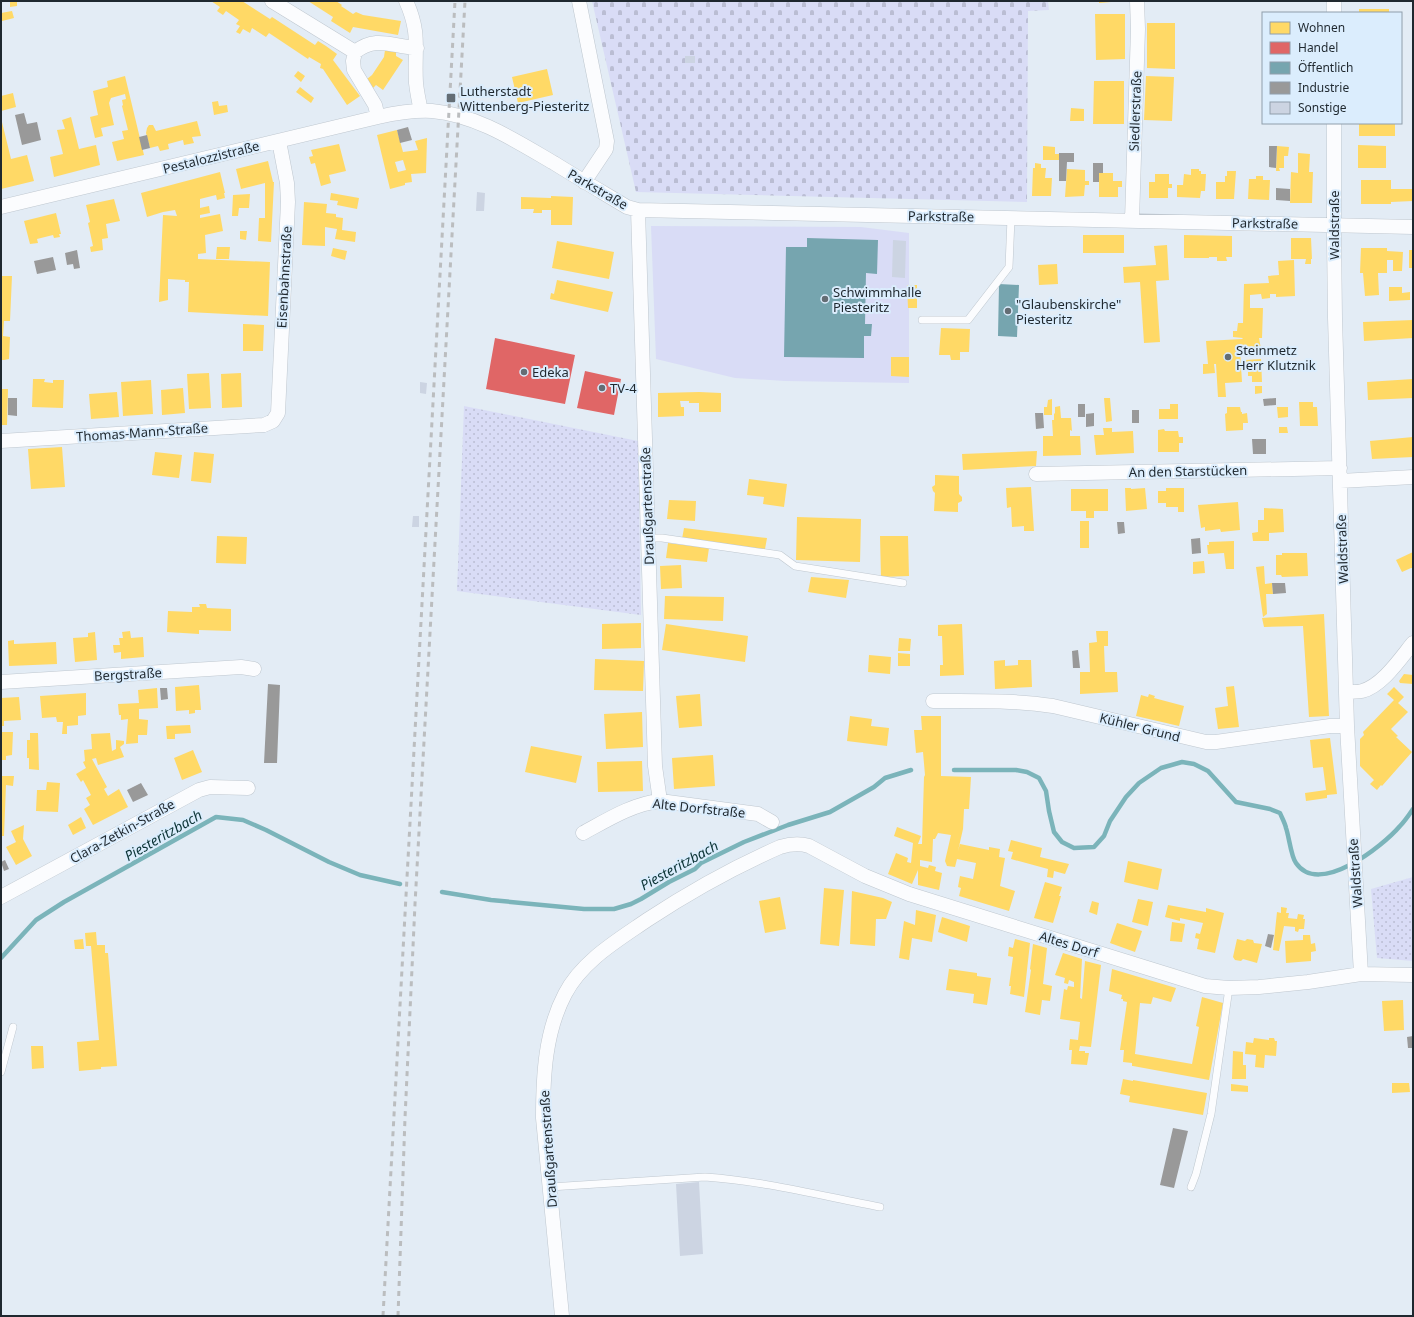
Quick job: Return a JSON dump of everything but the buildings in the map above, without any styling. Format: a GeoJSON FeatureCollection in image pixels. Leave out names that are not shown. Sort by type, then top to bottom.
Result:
{"type":"FeatureCollection","features":[{"type":"Feature","properties":{"kind":"street"},"geometry":{"type":"LineString","coordinates":[[272,1],[354,52]]}},
{"type":"Feature","properties":{"kind":"street"},"geometry":{"type":"LineString","coordinates":[[406,1],[415,24],[417,48],[416,88],[421,111]]}},
{"type":"Feature","properties":{"kind":"street"},"geometry":{"type":"LineString","coordinates":[[579,1],[607,141],[606,149],[584,182]]}},
{"type":"Feature","properties":{"kind":"street","name":"Siedlerstraße"},"geometry":{"type":"LineString","coordinates":[[1132,220],[1138,29],[1137,1]]}},
{"type":"Feature","properties":{"kind":"street"},"geometry":{"type":"LineString","coordinates":[[1334,1],[1334,12]]}},
{"type":"Feature","properties":{"kind":"street"},"geometry":{"type":"LineString","coordinates":[[378,117],[375,105],[354,70],[354,52],[362,46],[380,42],[417,48]]}},
{"type":"Feature","properties":{"kind":"street","name":"Pestalozzistraße"},"geometry":{"type":"LineString","coordinates":[[1,207],[396,112],[440,112],[458,116],[490,128]]}},
{"type":"Feature","properties":{"kind":"street","name":"Waldstraße"},"geometry":{"type":"LineString","coordinates":[[1334,124],[1334,225],[1347,726],[1361,974]]}},
{"type":"Feature","properties":{"kind":"street","name":"Parkstraße"},"geometry":{"type":"LineString","coordinates":[[490,128],[518,142],[627,207],[638,210],[1413,227]]}},
{"type":"Feature","properties":{"kind":"street","name":"Eisenbahnstraße"},"geometry":{"type":"LineString","coordinates":[[278,413],[288,202],[287,183],[279,141]]}},
{"type":"Feature","properties":{"kind":"street","name":"Draußgartenstraße"},"geometry":{"type":"LineString","coordinates":[[638,210],[655,766],[660,801]]}},
{"type":"Feature","properties":{"kind":"street","name":"Thomas-Mann-Straße"},"geometry":{"type":"LineString","coordinates":[[1,441],[264,425],[273,420],[278,413]]}},
{"type":"Feature","properties":{"kind":"street","name":"An den Starstücken"},"geometry":{"type":"LineString","coordinates":[[1036,474],[1340,474],[1413,477]]}},
{"type":"Feature","properties":{"kind":"street"},"geometry":{"type":"LineString","coordinates":[[1346,692],[1361,691],[1372,687],[1384,677],[1413,643]]}},
{"type":"Feature","properties":{"kind":"street","name":"Bergstraße"},"geometry":{"type":"LineString","coordinates":[[1,682],[241,667],[254,669]]}},
{"type":"Feature","properties":{"kind":"street","name":"Kühler Grund"},"geometry":{"type":"LineString","coordinates":[[933,701],[998,701],[1035,703],[1206,742],[1216,742],[1330,726],[1347,726]]}},
{"type":"Feature","properties":{"kind":"street","name":"Clara-Zetkin-Straße"},"geometry":{"type":"LineString","coordinates":[[1,897],[199,790],[210,787],[248,788]]}},
{"type":"Feature","properties":{"kind":"street","name":"Alte Dorfstraße"},"geometry":{"type":"LineString","coordinates":[[583,833],[635,807],[648,802],[660,801],[758,814],[772,822]]}},
{"type":"Feature","properties":{"kind":"street","name":"Draußgartenstraße"},"geometry":{"type":"LineString","coordinates":[[562,1316],[544,1118],[543,1090],[545,1062],[551,1030],[558,1008],[565,993],[574,979],[609,946],[673,903],[721,874],[768,852],[790,844]]}},
{"type":"Feature","properties":{"kind":"street","name":"Altes Dorf"},"geometry":{"type":"LineString","coordinates":[[790,844],[809,846],[865,876],[931,902],[1205,986],[1229,988],[1308,982],[1361,974],[1413,975]]}},
{"type":"Feature","properties":{"kind":"lane"},"geometry":{"type":"LineString","coordinates":[[922,320],[968,320],[1009,267],[1011,218]]}},
{"type":"Feature","properties":{"kind":"lane"},"geometry":{"type":"LineString","coordinates":[[648,538],[662,538],[780,555],[795,566],[903,583]]}},
{"type":"Feature","properties":{"kind":"lane"},"geometry":{"type":"LineString","coordinates":[[1191,1187],[1196,1174],[1211,1114],[1229,988]]}},
{"type":"Feature","properties":{"kind":"lane"},"geometry":{"type":"LineString","coordinates":[[1,1072],[13,1027]]}},
{"type":"Feature","properties":{"kind":"lane"},"geometry":{"type":"LineString","coordinates":[[550,1187],[657,1180],[717,1178],[753,1183],[880,1208]]}},
{"type":"Feature","properties":{"kind":"green space"},"geometry":{"type":"Polygon","coordinates":[[[592,1],[1048,1],[1049,10],[1028,11],[1027,202],[636,192],[592,1]]]}},
{"type":"Feature","properties":{"kind":"green space"},"geometry":{"type":"Polygon","coordinates":[[[651,226],[861,227],[909,233],[909,383],[785,381],[735,378],[656,359],[651,226]]]}},
{"type":"Feature","properties":{"kind":"green space"},"geometry":{"type":"Polygon","coordinates":[[[464,406],[638,441],[641,615],[457,591],[464,406]]]}},
{"type":"Feature","properties":{"kind":"green space"},"geometry":{"type":"Polygon","coordinates":[[[1413,877],[1413,961],[1377,958],[1371,889],[1413,877]]]}},
{"type":"Feature","properties":{"kind":"waterway","name":"Piesteritzbach"},"geometry":{"type":"LineString","coordinates":[[954,770],[1016,770],[1027,772],[1039,778],[1046,791],[1054,832],[1062,842],[1074,848],[1094,847],[1104,836],[1110,821],[1126,797],[1139,783],[1161,768],[1182,762],[1194,764],[1208,771],[1236,802],[1270,809],[1280,813],[1286,826],[1294,860],[1306,872],[1320,874],[1335,872],[1366,855],[1392,835],[1413,809]]}},
{"type":"Feature","properties":{"kind":"waterway","name":"Piesteritzbach"},"geometry":{"type":"LineString","coordinates":[[442,892],[491,900],[584,909],[614,909],[631,904],[641,899],[669,882],[695,869],[701,863],[744,842],[788,825],[830,812],[874,787],[885,778],[911,770]]}},
{"type":"Feature","properties":{"kind":"waterway","name":"Piesteritzbach"},"geometry":{"type":"LineString","coordinates":[[1,958],[36,920],[64,902],[216,817],[243,820],[329,862],[360,875],[400,884]]}},
{"type":"Feature","properties":{"kind":"railway"},"geometry":{"type":"LineString","coordinates":[[383,1316],[455,1]]}},
{"type":"Feature","properties":{"kind":"railway"},"geometry":{"type":"LineString","coordinates":[[398,1316],[415,904],[465,1]]}},
{"type":"Feature","properties":{"kind":"place","name":"Lutherstadt Wittenberg-Piesteritz"},"geometry":{"type":"Point","coordinates":[451,98]}},
{"type":"Feature","properties":{"kind":"place","name":"Schwimmhalle Piesteritz"},"geometry":{"type":"Point","coordinates":[825,299]}},
{"type":"Feature","properties":{"kind":"place","name":"\"Glaubenskirche\" Piesteritz"},"geometry":{"type":"Point","coordinates":[1008,311]}},
{"type":"Feature","properties":{"kind":"place","name":"Steinmetz Herr Klutznik"},"geometry":{"type":"Point","coordinates":[1228,357]}},
{"type":"Feature","properties":{"kind":"place","name":"Edeka"},"geometry":{"type":"Point","coordinates":[524,372]}},
{"type":"Feature","properties":{"kind":"place","name":"TV-4"},"geometry":{"type":"Point","coordinates":[602,388]}}]}
